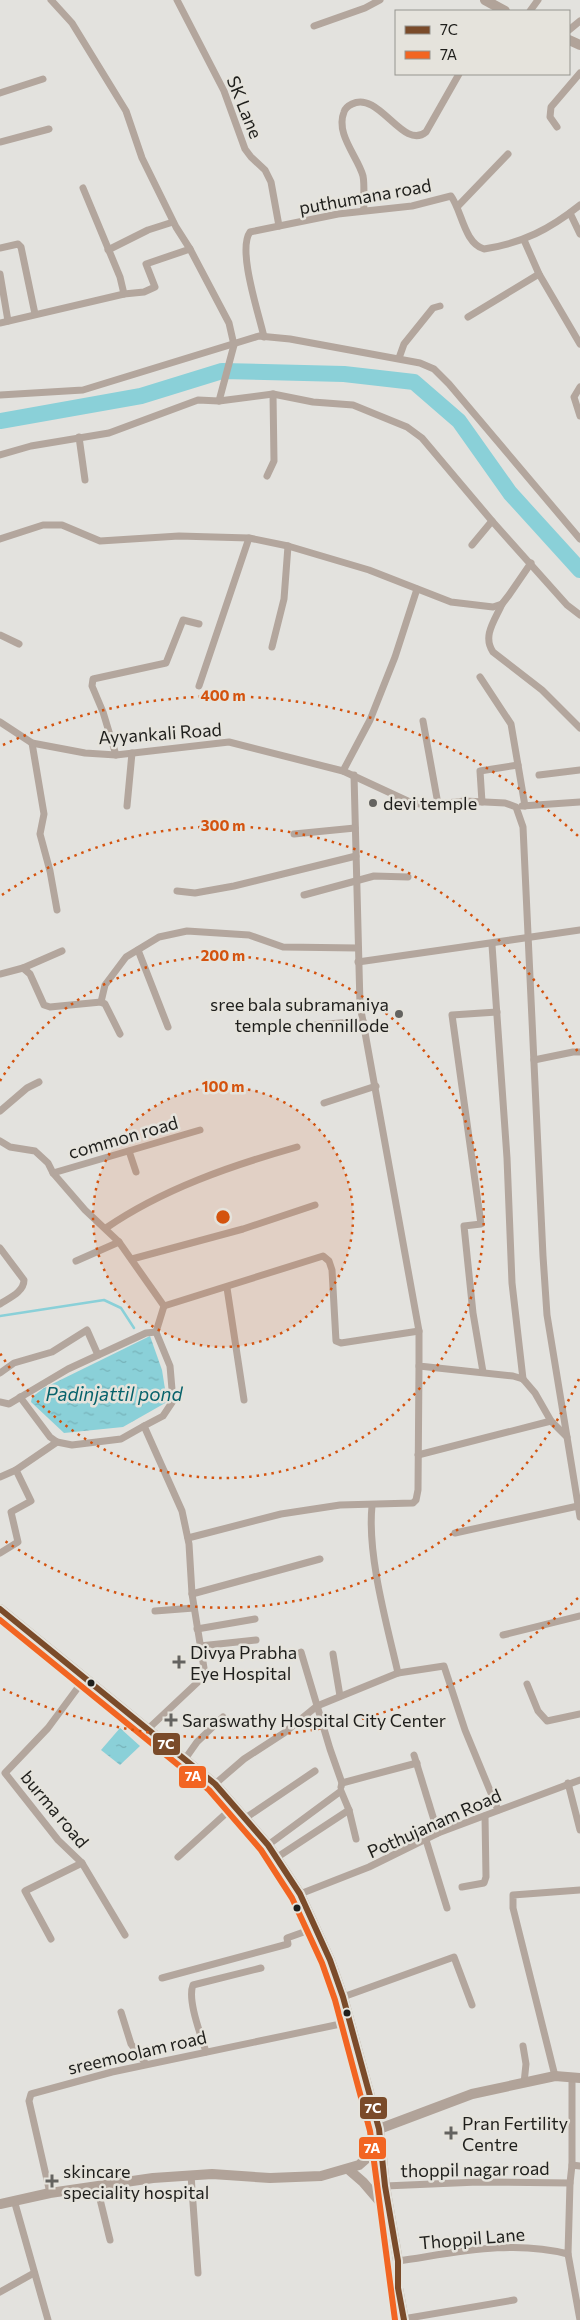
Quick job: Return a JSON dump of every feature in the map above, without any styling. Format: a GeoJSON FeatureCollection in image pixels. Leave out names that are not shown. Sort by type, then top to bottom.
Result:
{"type":"FeatureCollection","features":[{"type":"Feature","properties":{"kind":"main road"},"geometry":{"type":"LineString","coordinates":[[485,0],[502,10]]}},
{"type":"Feature","properties":{"kind":"main road"},"geometry":{"type":"LineString","coordinates":[[0,1609],[216,1784],[233,1807],[268,1845],[300,1894],[343,1997],[379,2129],[384,2186],[398,2260],[398,2288],[402,2320]]}},
{"type":"Feature","properties":{"kind":"main road"},"geometry":{"type":"LineString","coordinates":[[0,2204],[50,2193],[191,2175],[321,2176],[359,2166],[367,2158],[379,2129],[472,2094],[555,2076],[576,2078]]}},
{"type":"Feature","properties":{"kind":"main road"},"geometry":{"type":"LineString","coordinates":[[348,2169],[363,2182],[388,2210]]}},
{"type":"Feature","properties":{"kind":"street"},"geometry":{"type":"LineString","coordinates":[[51,0],[72,24],[126,111],[142,158],[173,222],[190,248],[229,323],[234,345],[219,401]]}},
{"type":"Feature","properties":{"kind":"street","name":"SK Lane"},"geometry":{"type":"LineString","coordinates":[[177,0],[224,91],[245,149],[251,158],[265,170],[271,182],[279,226]]}},
{"type":"Feature","properties":{"kind":"street"},"geometry":{"type":"LineString","coordinates":[[314,26],[380,0]]}},
{"type":"Feature","properties":{"kind":"street"},"geometry":{"type":"LineString","coordinates":[[570,29],[580,21]]}},
{"type":"Feature","properties":{"kind":"street"},"geometry":{"type":"LineString","coordinates":[[557,127],[550,117],[551,107],[580,73]]}},
{"type":"Feature","properties":{"kind":"street"},"geometry":{"type":"LineString","coordinates":[[364,210],[363,177],[348,148],[343,121],[343,113],[346,107],[364,101],[374,106],[409,134],[415,137],[421,136],[426,132],[458,75]]}},
{"type":"Feature","properties":{"kind":"street"},"geometry":{"type":"LineString","coordinates":[[0,93],[43,78]]}},
{"type":"Feature","properties":{"kind":"street"},"geometry":{"type":"LineString","coordinates":[[0,142],[48,129]]}},
{"type":"Feature","properties":{"kind":"street"},"geometry":{"type":"LineString","coordinates":[[508,154],[458,206],[473,243],[478,247],[484,249],[524,240],[580,205]]}},
{"type":"Feature","properties":{"kind":"street"},"geometry":{"type":"LineString","coordinates":[[83,188],[124,294]]}},
{"type":"Feature","properties":{"kind":"street","name":"puthumana road"},"geometry":{"type":"LineString","coordinates":[[264,337],[245,255],[246,238],[250,232],[364,210],[412,206],[451,196],[458,206]]}},
{"type":"Feature","properties":{"kind":"street"},"geometry":{"type":"LineString","coordinates":[[570,213],[580,234]]}},
{"type":"Feature","properties":{"kind":"street"},"geometry":{"type":"LineString","coordinates":[[108,250],[148,230],[173,222]]}},
{"type":"Feature","properties":{"kind":"street"},"geometry":{"type":"LineString","coordinates":[[524,240],[539,274],[580,344]]}},
{"type":"Feature","properties":{"kind":"street"},"geometry":{"type":"LineString","coordinates":[[0,248],[18,244],[21,247],[35,314]]}},
{"type":"Feature","properties":{"kind":"street"},"geometry":{"type":"LineString","coordinates":[[0,323],[124,294],[144,292],[155,287],[146,264],[190,248]]}},
{"type":"Feature","properties":{"kind":"street"},"geometry":{"type":"LineString","coordinates":[[0,274],[8,321]]}},
{"type":"Feature","properties":{"kind":"street"},"geometry":{"type":"LineString","coordinates":[[468,317],[539,274]]}},
{"type":"Feature","properties":{"kind":"street"},"geometry":{"type":"LineString","coordinates":[[398,358],[404,344],[433,308],[440,306]]}},
{"type":"Feature","properties":{"kind":"street"},"geometry":{"type":"LineString","coordinates":[[0,395],[83,390],[264,337],[290,339],[420,363],[434,370],[444,379],[580,538]]}},
{"type":"Feature","properties":{"kind":"street"},"geometry":{"type":"LineString","coordinates":[[580,387],[574,397],[580,416]]}},
{"type":"Feature","properties":{"kind":"street"},"geometry":{"type":"LineString","coordinates":[[267,476],[274,461],[273,394]]}},
{"type":"Feature","properties":{"kind":"street"},"geometry":{"type":"LineString","coordinates":[[0,455],[31,446],[110,433],[198,400],[219,401],[273,394],[313,402],[353,405],[407,427],[422,438],[492,521],[567,605],[580,615]]}},
{"type":"Feature","properties":{"kind":"street"},"geometry":{"type":"LineString","coordinates":[[79,437],[86,480]]}},
{"type":"Feature","properties":{"kind":"street"},"geometry":{"type":"LineString","coordinates":[[472,545],[492,521]]}},
{"type":"Feature","properties":{"kind":"street"},"geometry":{"type":"LineString","coordinates":[[0,538],[34,527],[62,525],[74,528],[86,536],[100,540],[179,536],[249,538],[288,546],[369,570],[452,602],[493,607],[502,604]]}},
{"type":"Feature","properties":{"kind":"street"},"geometry":{"type":"LineString","coordinates":[[199,686],[249,538]]}},
{"type":"Feature","properties":{"kind":"street"},"geometry":{"type":"LineString","coordinates":[[272,648],[284,599],[288,546]]}},
{"type":"Feature","properties":{"kind":"street"},"geometry":{"type":"LineString","coordinates":[[531,563],[502,604],[488,634],[489,646],[493,652],[542,690],[580,728]]}},
{"type":"Feature","properties":{"kind":"street"},"geometry":{"type":"LineString","coordinates":[[342,771],[370,720],[395,657],[417,589]]}},
{"type":"Feature","properties":{"kind":"street"},"geometry":{"type":"LineString","coordinates":[[116,755],[103,712],[92,686],[93,679],[166,663],[182,620],[199,624]]}},
{"type":"Feature","properties":{"kind":"street"},"geometry":{"type":"LineString","coordinates":[[0,635],[19,644]]}},
{"type":"Feature","properties":{"kind":"street"},"geometry":{"type":"LineString","coordinates":[[480,677],[511,724],[525,806]]}},
{"type":"Feature","properties":{"kind":"street"},"geometry":{"type":"LineString","coordinates":[[423,720],[438,804]]}},
{"type":"Feature","properties":{"kind":"street","name":"Ayyankali Road"},"geometry":{"type":"LineString","coordinates":[[0,722],[32,743],[116,755],[229,742],[342,771],[412,803],[482,802],[505,803],[516,807],[580,802]]}},
{"type":"Feature","properties":{"kind":"street"},"geometry":{"type":"LineString","coordinates":[[32,743],[44,814],[40,834],[50,871],[57,910]]}},
{"type":"Feature","properties":{"kind":"street"},"geometry":{"type":"LineString","coordinates":[[127,806],[132,753]]}},
{"type":"Feature","properties":{"kind":"street"},"geometry":{"type":"LineString","coordinates":[[482,802],[480,771],[518,765]]}},
{"type":"Feature","properties":{"kind":"street"},"geometry":{"type":"LineString","coordinates":[[539,775],[580,770]]}},
{"type":"Feature","properties":{"kind":"street"},"geometry":{"type":"LineString","coordinates":[[188,1538],[281,1514],[340,1505],[406,1505],[416,1500],[419,1330],[360,1005],[354,775]]}},
{"type":"Feature","properties":{"kind":"street"},"geometry":{"type":"LineString","coordinates":[[516,807],[523,827],[547,1314],[580,1517]]}},
{"type":"Feature","properties":{"kind":"street"},"geometry":{"type":"LineString","coordinates":[[294,834],[355,828]]}},
{"type":"Feature","properties":{"kind":"street"},"geometry":{"type":"LineString","coordinates":[[177,891],[195,893],[234,886],[356,856]]}},
{"type":"Feature","properties":{"kind":"street"},"geometry":{"type":"LineString","coordinates":[[304,896],[374,876],[408,877]]}},
{"type":"Feature","properties":{"kind":"street"},"geometry":{"type":"LineString","coordinates":[[358,962],[492,945],[580,930]]}},
{"type":"Feature","properties":{"kind":"street"},"geometry":{"type":"LineString","coordinates":[[100,1002],[105,985],[126,957],[159,937],[187,931],[249,935],[283,947],[358,948]]}},
{"type":"Feature","properties":{"kind":"street"},"geometry":{"type":"LineString","coordinates":[[492,945],[507,1158],[512,1283],[523,1379],[535,1393],[551,1421],[568,1437]]}},
{"type":"Feature","properties":{"kind":"street"},"geometry":{"type":"LineString","coordinates":[[138,950],[168,1027]]}},
{"type":"Feature","properties":{"kind":"street"},"geometry":{"type":"LineString","coordinates":[[0,974],[24,968],[62,951]]}},
{"type":"Feature","properties":{"kind":"street"},"geometry":{"type":"LineString","coordinates":[[24,968],[30,974],[44,1005],[55,1007],[100,1002],[110,1010],[120,1034]]}},
{"type":"Feature","properties":{"kind":"street"},"geometry":{"type":"LineString","coordinates":[[293,1006],[360,1005]]}},
{"type":"Feature","properties":{"kind":"street"},"geometry":{"type":"LineString","coordinates":[[483,1372],[473,1313],[464,1226],[481,1224],[452,1015],[497,1012]]}},
{"type":"Feature","properties":{"kind":"street"},"geometry":{"type":"LineString","coordinates":[[316,1025],[363,1021]]}},
{"type":"Feature","properties":{"kind":"street"},"geometry":{"type":"LineString","coordinates":[[534,1060],[580,1052]]}},
{"type":"Feature","properties":{"kind":"street"},"geometry":{"type":"LineString","coordinates":[[0,1111],[27,1088],[39,1082]]}},
{"type":"Feature","properties":{"kind":"street"},"geometry":{"type":"LineString","coordinates":[[324,1103],[376,1086]]}},
{"type":"Feature","properties":{"kind":"street","name":"common road"},"geometry":{"type":"LineString","coordinates":[[53,1173],[200,1130]]}},
{"type":"Feature","properties":{"kind":"street"},"geometry":{"type":"LineString","coordinates":[[0,1141],[10,1147],[35,1151],[48,1163],[53,1173],[85,1210],[119,1242],[164,1306]]}},
{"type":"Feature","properties":{"kind":"street"},"geometry":{"type":"LineString","coordinates":[[106,1228],[151,1199],[256,1158],[297,1147]]}},
{"type":"Feature","properties":{"kind":"street"},"geometry":{"type":"LineString","coordinates":[[129,1151],[136,1172]]}},
{"type":"Feature","properties":{"kind":"street"},"geometry":{"type":"LineString","coordinates":[[132,1259],[243,1229],[314,1205]]}},
{"type":"Feature","properties":{"kind":"street"},"geometry":{"type":"LineString","coordinates":[[76,1261],[119,1242]]}},
{"type":"Feature","properties":{"kind":"street"},"geometry":{"type":"LineString","coordinates":[[0,1248],[24,1280],[24,1285],[22,1289],[0,1304]]}},
{"type":"Feature","properties":{"kind":"street"},"geometry":{"type":"LineString","coordinates":[[164,1306],[228,1288],[323,1256],[329,1261],[332,1270],[336,1341],[341,1343],[419,1330]]}},
{"type":"Feature","properties":{"kind":"street"},"geometry":{"type":"LineString","coordinates":[[228,1288],[244,1400]]}},
{"type":"Feature","properties":{"kind":"street"},"geometry":{"type":"LineString","coordinates":[[20,1397],[50,1437],[57,1442],[72,1445],[120,1439],[163,1416],[173,1401],[170,1366],[156,1332],[164,1306]]}},
{"type":"Feature","properties":{"kind":"street"},"geometry":{"type":"LineString","coordinates":[[1,1369],[14,1363],[52,1352],[87,1330],[98,1355]]}},
{"type":"Feature","properties":{"kind":"street"},"geometry":{"type":"LineString","coordinates":[[0,1402],[9,1404],[68,1369],[146,1333],[156,1332]]}},
{"type":"Feature","properties":{"kind":"street"},"geometry":{"type":"LineString","coordinates":[[419,1366],[483,1372],[523,1379]]}},
{"type":"Feature","properties":{"kind":"street"},"geometry":{"type":"LineString","coordinates":[[418,1455],[551,1421]]}},
{"type":"Feature","properties":{"kind":"street"},"geometry":{"type":"LineString","coordinates":[[144,1426],[182,1511],[188,1538],[192,1594],[204,1668],[199,1681],[148,1729]]}},
{"type":"Feature","properties":{"kind":"street"},"geometry":{"type":"LineString","coordinates":[[0,1477],[16,1470],[57,1442]]}},
{"type":"Feature","properties":{"kind":"street"},"geometry":{"type":"LineString","coordinates":[[0,1553],[18,1542],[11,1512],[31,1501],[16,1470]]}},
{"type":"Feature","properties":{"kind":"street"},"geometry":{"type":"LineString","coordinates":[[372,1506],[371,1525],[380,1592],[398,1673]]}},
{"type":"Feature","properties":{"kind":"street"},"geometry":{"type":"LineString","coordinates":[[455,1533],[578,1506]]}},
{"type":"Feature","properties":{"kind":"street"},"geometry":{"type":"LineString","coordinates":[[192,1594],[320,1559]]}},
{"type":"Feature","properties":{"kind":"street"},"geometry":{"type":"LineString","coordinates":[[155,1611],[194,1608]]}},
{"type":"Feature","properties":{"kind":"street"},"geometry":{"type":"LineString","coordinates":[[503,1634],[580,1616]]}},
{"type":"Feature","properties":{"kind":"street"},"geometry":{"type":"LineString","coordinates":[[198,1629],[254,1619]]}},
{"type":"Feature","properties":{"kind":"street"},"geometry":{"type":"LineString","coordinates":[[200,1646],[256,1640]]}},
{"type":"Feature","properties":{"kind":"street"},"geometry":{"type":"LineString","coordinates":[[301,1652],[356,1839]]}},
{"type":"Feature","properties":{"kind":"street"},"geometry":{"type":"LineString","coordinates":[[333,1654],[340,1696]]}},
{"type":"Feature","properties":{"kind":"street"},"geometry":{"type":"LineString","coordinates":[[216,1784],[244,1759],[284,1732],[317,1706],[398,1673],[444,1666],[465,1730],[498,1810]]}},
{"type":"Feature","properties":{"kind":"street","name":"burma road"},"geometry":{"type":"LineString","coordinates":[[85,1678],[48,1728],[2,1770],[58,1840],[82,1863],[126,1935]]}},
{"type":"Feature","properties":{"kind":"street"},"geometry":{"type":"LineString","coordinates":[[527,1684],[538,1710],[547,1721],[580,1714]]}},
{"type":"Feature","properties":{"kind":"street"},"geometry":{"type":"LineString","coordinates":[[185,1759],[197,1742],[223,1717]]}},
{"type":"Feature","properties":{"kind":"street"},"geometry":{"type":"LineString","coordinates":[[268,1845],[342,1787],[415,1759],[438,1833]]}},
{"type":"Feature","properties":{"kind":"street"},"geometry":{"type":"LineString","coordinates":[[244,1819],[315,1771]]}},
{"type":"Feature","properties":{"kind":"street","name":"Pothujanam Road"},"geometry":{"type":"LineString","coordinates":[[300,1894],[369,1867],[438,1833],[580,1780]]}},
{"type":"Feature","properties":{"kind":"street"},"geometry":{"type":"LineString","coordinates":[[568,1783],[580,1830]]}},
{"type":"Feature","properties":{"kind":"street"},"geometry":{"type":"LineString","coordinates":[[178,1857],[233,1807]]}},
{"type":"Feature","properties":{"kind":"street"},"geometry":{"type":"LineString","coordinates":[[276,1858],[349,1810]]}},
{"type":"Feature","properties":{"kind":"street"},"geometry":{"type":"LineString","coordinates":[[462,1887],[478,1886],[484,1883],[486,1878],[485,1816]]}},
{"type":"Feature","properties":{"kind":"street"},"geometry":{"type":"LineString","coordinates":[[426,1840],[447,1908]]}},
{"type":"Feature","properties":{"kind":"street"},"geometry":{"type":"LineString","coordinates":[[51,1939],[25,1891],[82,1863]]}},
{"type":"Feature","properties":{"kind":"street"},"geometry":{"type":"LineString","coordinates":[[555,2076],[513,1908],[513,1895],[580,1890]]}},
{"type":"Feature","properties":{"kind":"street"},"geometry":{"type":"LineString","coordinates":[[162,1978],[288,1944],[287,1938],[315,1928]]}},
{"type":"Feature","properties":{"kind":"street"},"geometry":{"type":"LineString","coordinates":[[343,1997],[454,1957],[472,2006]]}},
{"type":"Feature","properties":{"kind":"street"},"geometry":{"type":"LineString","coordinates":[[206,2052],[192,2001],[191,1992],[193,1985],[261,1968]]}},
{"type":"Feature","properties":{"kind":"street"},"geometry":{"type":"LineString","coordinates":[[121,2012],[131,2044],[146,2064]]}},
{"type":"Feature","properties":{"kind":"street","name":"sreemoolam road"},"geometry":{"type":"LineString","coordinates":[[50,2193],[29,2101],[31,2094],[146,2064],[350,2022]]}},
{"type":"Feature","properties":{"kind":"street"},"geometry":{"type":"LineString","coordinates":[[523,2046],[526,2064],[524,2083]]}},
{"type":"Feature","properties":{"kind":"street","name":"thoppil nagar road"},"geometry":{"type":"LineString","coordinates":[[384,2186],[478,2182],[570,2183],[576,2165],[576,2078]]}},
{"type":"Feature","properties":{"kind":"street"},"geometry":{"type":"LineString","coordinates":[[191,2175],[198,2273]]}},
{"type":"Feature","properties":{"kind":"street"},"geometry":{"type":"LineString","coordinates":[[570,2183],[568,2254],[580,2320]]}},
{"type":"Feature","properties":{"kind":"street"},"geometry":{"type":"LineString","coordinates":[[97,2187],[110,2240]]}},
{"type":"Feature","properties":{"kind":"street"},"geometry":{"type":"LineString","coordinates":[[14,2200],[48,2320]]}},
{"type":"Feature","properties":{"kind":"street","name":"Thoppil Lane"},"geometry":{"type":"LineString","coordinates":[[398,2260],[520,2246],[550,2249],[568,2254]]}},
{"type":"Feature","properties":{"kind":"street"},"geometry":{"type":"LineString","coordinates":[[0,2292],[34,2274]]}},
{"type":"Feature","properties":{"kind":"street"},"geometry":{"type":"LineString","coordinates":[[402,2320],[514,2300]]}},
{"type":"Feature","properties":{"kind":"water","name":"Padinjattil pond"},"geometry":{"type":"Polygon","coordinates":[[[150,1336],[162,1370],[167,1402],[123,1427],[64,1433],[31,1402],[32,1397],[44,1388],[150,1336]]]}},
{"type":"Feature","properties":{"kind":"water"},"geometry":{"type":"Polygon","coordinates":[[[120,1728],[140,1746],[120,1765],[101,1750],[120,1728]]]}},
{"type":"Feature","properties":{"kind":"waterway"},"geometry":{"type":"LineString","coordinates":[[0,421],[141,396],[222,371],[344,374],[414,382],[459,421],[510,493],[580,570]]}},
{"type":"Feature","properties":{"kind":"waterway"},"geometry":{"type":"LineString","coordinates":[[0,1316],[104,1300],[121,1308],[134,1328]]}},
{"type":"Feature","properties":{"kind":"transit line","name":"7C"},"geometry":{"type":"LineString","coordinates":[[0,1609],[215,1784],[268,1845],[300,1894],[330,1960],[343,1997],[379,2129],[385,2186],[398,2261],[398,2288],[404,2320]]}},
{"type":"Feature","properties":{"kind":"transit line","name":"7A"},"geometry":{"type":"LineString","coordinates":[[0,1620],[209,1790],[261,1850],[292,1898],[322,1963],[335,2000],[370,2131],[395,2320]]}},
{"type":"Feature","properties":{"kind":"place","name":"devi temple"},"geometry":{"type":"Point","coordinates":[373,803]}},
{"type":"Feature","properties":{"kind":"place","name":"sree bala subramaniya temple chennillode"},"geometry":{"type":"Point","coordinates":[399,1014]}},
{"type":"Feature","properties":{"kind":"place","name":"Divya Prabha Eye Hospital"},"geometry":{"type":"Point","coordinates":[179,1662]}},
{"type":"Feature","properties":{"kind":"place","name":"Saraswathy Hospital City Center"},"geometry":{"type":"Point","coordinates":[171,1720]}},
{"type":"Feature","properties":{"kind":"place","name":"Pran Fertility Centre"},"geometry":{"type":"Point","coordinates":[451,2133]}},
{"type":"Feature","properties":{"kind":"place","name":"skincare speciality hospital"},"geometry":{"type":"Point","coordinates":[52,2181]}}]}
